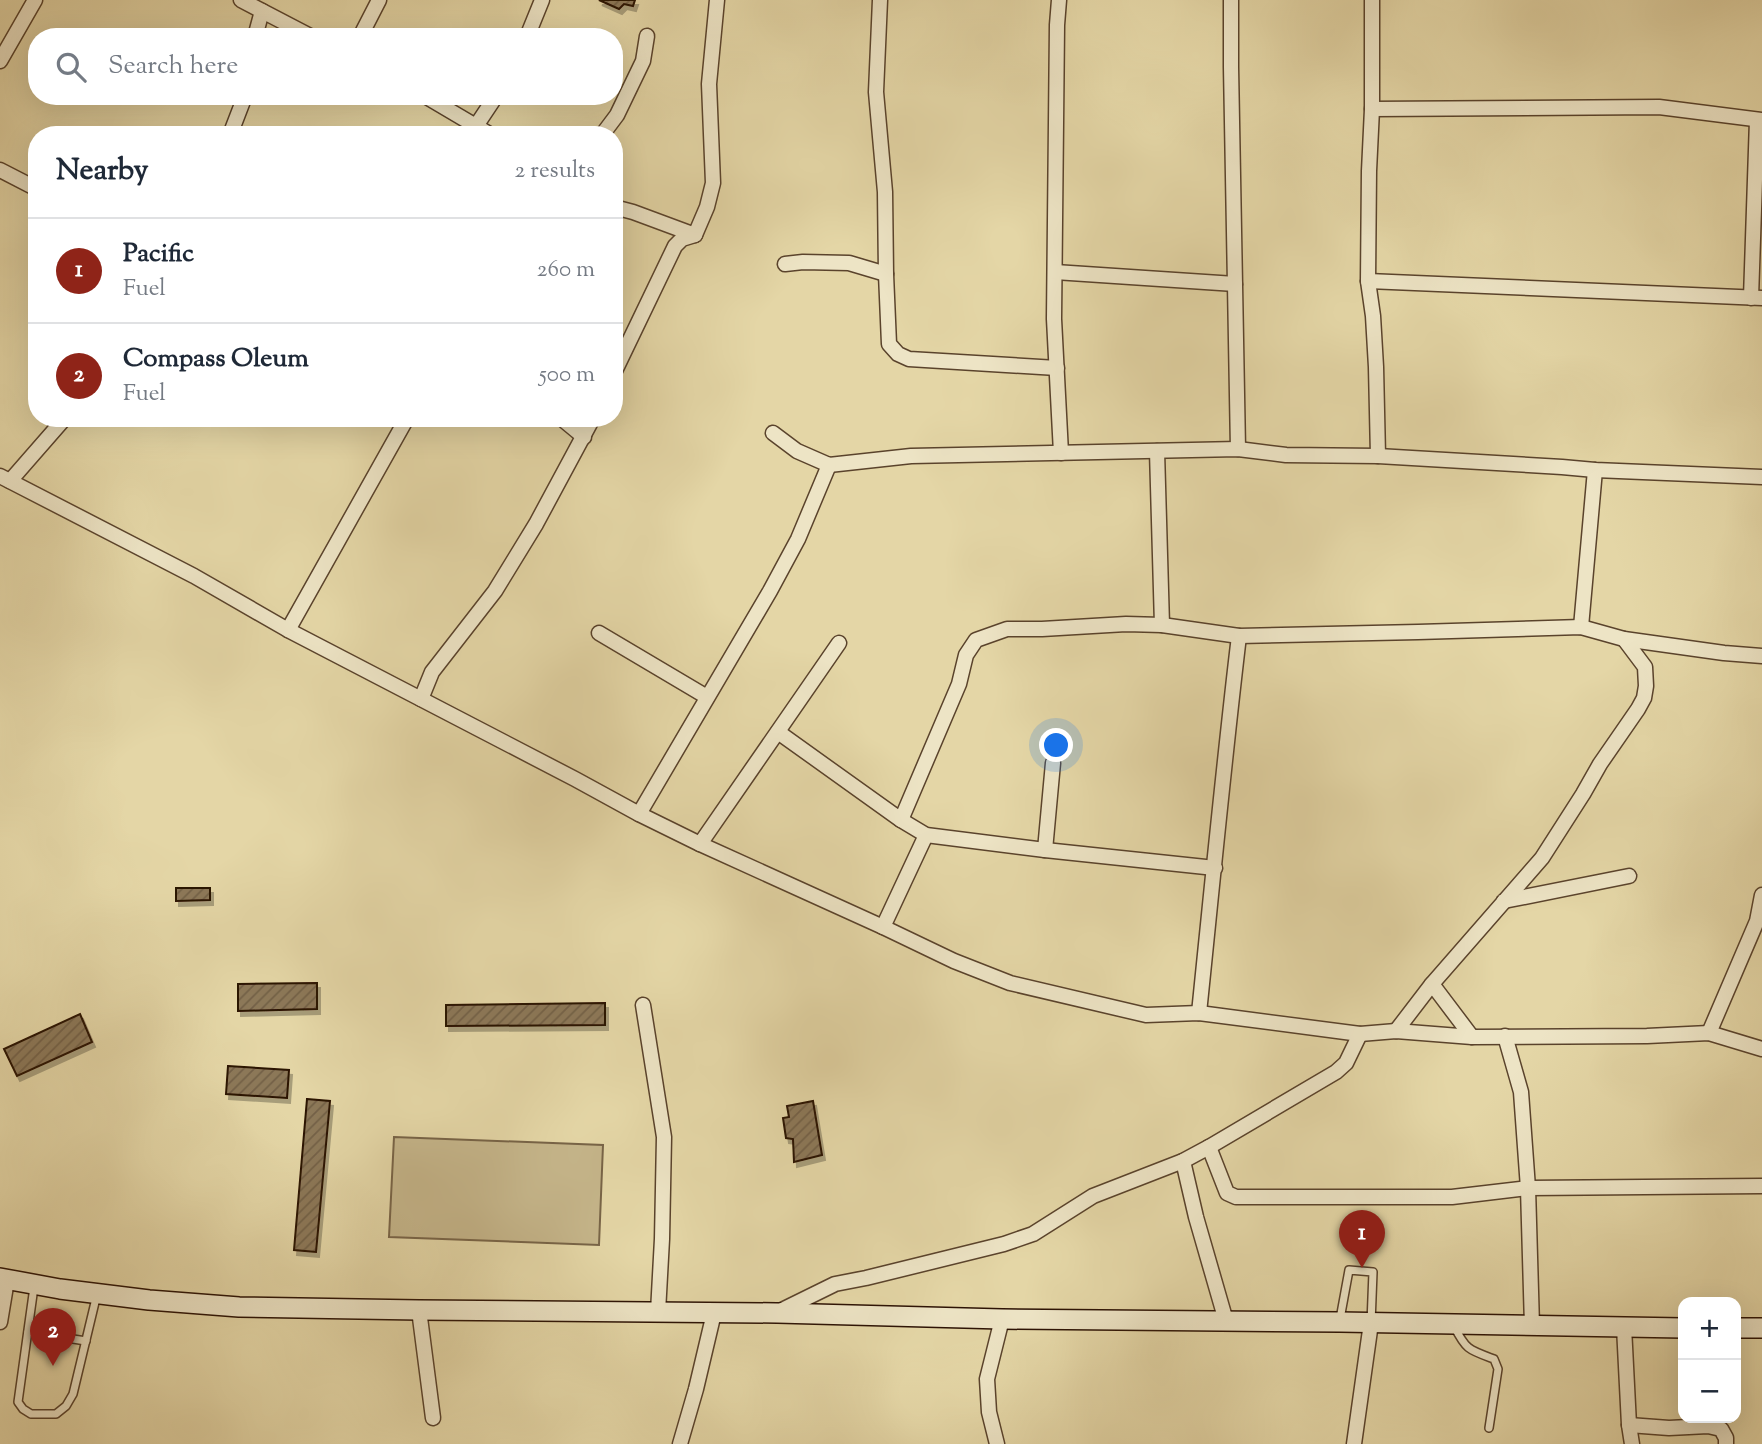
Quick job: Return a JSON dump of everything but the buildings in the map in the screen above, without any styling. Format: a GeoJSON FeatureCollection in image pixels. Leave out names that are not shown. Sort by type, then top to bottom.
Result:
{"type":"FeatureCollection","features":[{"type":"Feature","properties":{"kind":"main road"},"geometry":{"type":"LineString","coordinates":[[4,1279],[97,1294],[239,1307],[1678,1328]]}},
{"type":"Feature","properties":{"kind":"main road"},"geometry":{"type":"LineString","coordinates":[[1741,1328],[1762,1328]]}},
{"type":"Feature","properties":{"kind":"street"},"geometry":{"type":"LineString","coordinates":[[0,61],[35,0]]}},
{"type":"Feature","properties":{"kind":"street"},"geometry":{"type":"LineString","coordinates":[[241,0],[295,28]]}},
{"type":"Feature","properties":{"kind":"street"},"geometry":{"type":"LineString","coordinates":[[365,28],[379,0]]}},
{"type":"Feature","properties":{"kind":"street"},"geometry":{"type":"LineString","coordinates":[[531,28],[542,0]]}},
{"type":"Feature","properties":{"kind":"street"},"geometry":{"type":"LineString","coordinates":[[623,354],[675,246],[682,239],[695,235],[707,207],[713,183],[709,84],[717,0]]}},
{"type":"Feature","properties":{"kind":"street"},"geometry":{"type":"LineString","coordinates":[[880,0],[876,92],[885,192],[889,344],[898,354],[909,359],[1057,368]]}},
{"type":"Feature","properties":{"kind":"street"},"geometry":{"type":"LineString","coordinates":[[1059,0],[1054,319],[1061,453]]}},
{"type":"Feature","properties":{"kind":"street"},"geometry":{"type":"LineString","coordinates":[[1231,0],[1238,449]]}},
{"type":"Feature","properties":{"kind":"street"},"geometry":{"type":"LineString","coordinates":[[1372,0],[1368,281],[1376,367],[1378,456]]}},
{"type":"Feature","properties":{"kind":"street"},"geometry":{"type":"LineString","coordinates":[[257,28],[262,11]]}},
{"type":"Feature","properties":{"kind":"street"},"geometry":{"type":"LineString","coordinates":[[623,102],[643,61],[647,36]]}},
{"type":"Feature","properties":{"kind":"street"},"geometry":{"type":"LineString","coordinates":[[233,126],[242,105]]}},
{"type":"Feature","properties":{"kind":"street"},"geometry":{"type":"LineString","coordinates":[[440,105],[476,126],[490,105]]}},
{"type":"Feature","properties":{"kind":"street"},"geometry":{"type":"LineString","coordinates":[[608,126],[621,105]]}},
{"type":"Feature","properties":{"kind":"street"},"geometry":{"type":"LineString","coordinates":[[1368,281],[1757,298],[1759,120],[1659,107],[1372,109]]}},
{"type":"Feature","properties":{"kind":"street"},"geometry":{"type":"LineString","coordinates":[[0,170],[28,184]]}},
{"type":"Feature","properties":{"kind":"street"},"geometry":{"type":"LineString","coordinates":[[623,210],[695,235]]}},
{"type":"Feature","properties":{"kind":"street"},"geometry":{"type":"LineString","coordinates":[[785,264],[849,263],[886,274]]}},
{"type":"Feature","properties":{"kind":"street"},"geometry":{"type":"LineString","coordinates":[[1055,272],[1235,284]]}},
{"type":"Feature","properties":{"kind":"street"},"geometry":{"type":"LineString","coordinates":[[56,427],[5,478],[639,814],[954,961],[1010,983],[1146,1016],[1199,1013],[1360,1034],[1396,1031],[1472,1037],[1709,1033],[1762,1049]]}},
{"type":"Feature","properties":{"kind":"street"},"geometry":{"type":"LineString","coordinates":[[288,630],[402,427]]}},
{"type":"Feature","properties":{"kind":"street"},"geometry":{"type":"LineString","coordinates":[[572,427],[584,437]]}},
{"type":"Feature","properties":{"kind":"street"},"geometry":{"type":"LineString","coordinates":[[421,699],[432,672],[502,580],[537,524],[589,427]]}},
{"type":"Feature","properties":{"kind":"street"},"geometry":{"type":"LineString","coordinates":[[773,433],[797,451],[829,465],[911,456],[1238,449],[1286,455],[1378,456],[1595,470],[1762,477]]}},
{"type":"Feature","properties":{"kind":"street"},"geometry":{"type":"LineString","coordinates":[[1157,451],[1162,625]]}},
{"type":"Feature","properties":{"kind":"street"},"geometry":{"type":"LineString","coordinates":[[639,814],[770,591],[798,539],[829,465]]}},
{"type":"Feature","properties":{"kind":"street"},"geometry":{"type":"LineString","coordinates":[[1581,627],[1595,470]]}},
{"type":"Feature","properties":{"kind":"street"},"geometry":{"type":"LineString","coordinates":[[901,820],[958,684],[966,655],[976,640],[1007,629],[1162,625],[1239,636],[1581,627],[1625,639],[1762,656]]}},
{"type":"Feature","properties":{"kind":"street"},"geometry":{"type":"LineString","coordinates":[[599,633],[707,697]]}},
{"type":"Feature","properties":{"kind":"street"},"geometry":{"type":"LineString","coordinates":[[1199,1013],[1239,636]]}},
{"type":"Feature","properties":{"kind":"street"},"geometry":{"type":"LineString","coordinates":[[1396,1031],[1432,984],[1542,858],[1644,698],[1645,667],[1625,639]]}},
{"type":"Feature","properties":{"kind":"street"},"geometry":{"type":"LineString","coordinates":[[700,844],[839,643]]}},
{"type":"Feature","properties":{"kind":"street"},"geometry":{"type":"LineString","coordinates":[[778,732],[926,835],[1215,867]]}},
{"type":"Feature","properties":{"kind":"street"},"geometry":{"type":"LineString","coordinates":[[1045,850],[1053,763]]}},
{"type":"Feature","properties":{"kind":"street"},"geometry":{"type":"LineString","coordinates":[[883,927],[926,835]]}},
{"type":"Feature","properties":{"kind":"street"},"geometry":{"type":"LineString","coordinates":[[1504,901],[1629,876]]}},
{"type":"Feature","properties":{"kind":"street"},"geometry":{"type":"LineString","coordinates":[[1709,1033],[1759,921],[1762,895]]}},
{"type":"Feature","properties":{"kind":"street"},"geometry":{"type":"LineString","coordinates":[[1432,984],[1472,1037]]}},
{"type":"Feature","properties":{"kind":"street"},"geometry":{"type":"LineString","coordinates":[[643,1005],[664,1137],[658,1312]]}},
{"type":"Feature","properties":{"kind":"street"},"geometry":{"type":"LineString","coordinates":[[777,1313],[835,1284],[1004,1244],[1033,1234],[1093,1196],[1209,1147],[1336,1072],[1346,1063],[1360,1034]]}},
{"type":"Feature","properties":{"kind":"street"},"geometry":{"type":"LineString","coordinates":[[1505,1036],[1521,1092],[1528,1188],[1532,1326]]}},
{"type":"Feature","properties":{"kind":"street"},"geometry":{"type":"LineString","coordinates":[[1209,1147],[1227,1193],[1236,1197],[1452,1197],[1528,1188],[1762,1186]]}},
{"type":"Feature","properties":{"kind":"street"},"geometry":{"type":"LineString","coordinates":[[1182,1160],[1226,1321]]}},
{"type":"Feature","properties":{"kind":"street"},"geometry":{"type":"LineString","coordinates":[[0,1322],[4,1279]]}},
{"type":"Feature","properties":{"kind":"street"},"geometry":{"type":"LineString","coordinates":[[419,1310],[433,1418]]}},
{"type":"Feature","properties":{"kind":"street"},"geometry":{"type":"LineString","coordinates":[[680,1444],[714,1313]]}},
{"type":"Feature","properties":{"kind":"street"},"geometry":{"type":"LineString","coordinates":[[997,1444],[989,1412],[987,1379],[1002,1319]]}},
{"type":"Feature","properties":{"kind":"street"},"geometry":{"type":"LineString","coordinates":[[1354,1444],[1371,1323]]}},
{"type":"Feature","properties":{"kind":"street"},"geometry":{"type":"LineString","coordinates":[[1624,1327],[1632,1444]]}},
{"type":"Feature","properties":{"kind":"street"},"geometry":{"type":"LineString","coordinates":[[1629,1425],[1669,1428],[1708,1426],[1721,1429],[1726,1444]]}},
{"type":"Feature","properties":{"kind":"lane"},"geometry":{"type":"LineString","coordinates":[[1340,1322],[1349,1270],[1373,1272],[1371,1323]]}},
{"type":"Feature","properties":{"kind":"lane"},"geometry":{"type":"LineString","coordinates":[[34,1284],[18,1402],[31,1414],[56,1414],[66,1406],[73,1394],[97,1294]]}},
{"type":"Feature","properties":{"kind":"lane"},"geometry":{"type":"LineString","coordinates":[[1453,1324],[1463,1345],[1494,1359],[1498,1369],[1489,1428]]}},
{"type":"Feature","properties":{"kind":"lane"},"geometry":{"type":"LineString","coordinates":[[28,1332],[86,1341]]}},
{"type":"Feature","properties":{"kind":"shaded area"},"geometry":{"type":"Polygon","coordinates":[[[394,1137],[603,1145],[599,1245],[389,1237],[394,1137]]]}},
{"type":"Feature","properties":{"kind":"place","name":"Pacific"},"geometry":{"type":"Point","coordinates":[1362,1268]}},
{"type":"Feature","properties":{"kind":"place","name":"Compass Oleum"},"geometry":{"type":"Point","coordinates":[53,1366]}}]}
